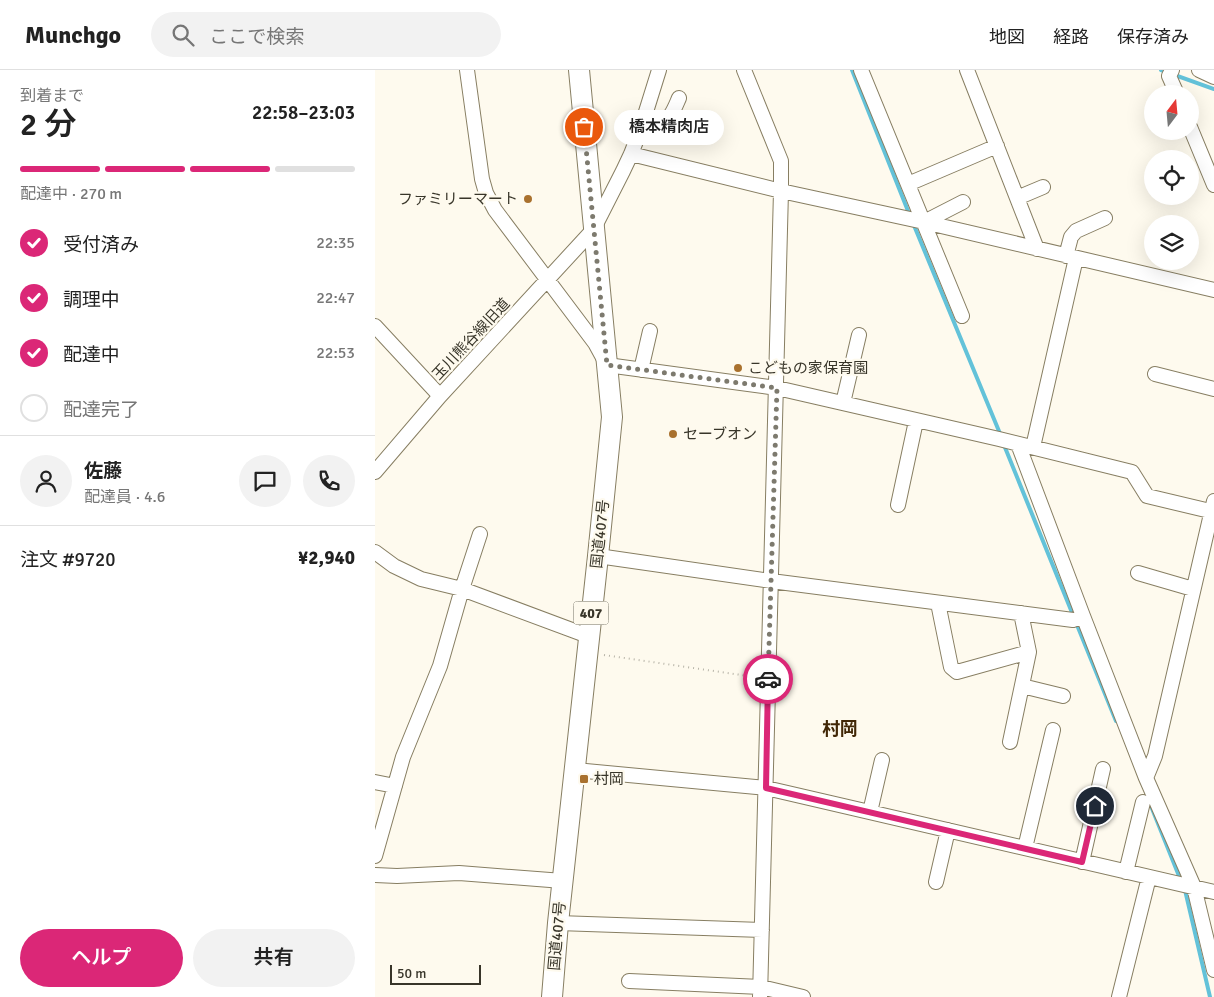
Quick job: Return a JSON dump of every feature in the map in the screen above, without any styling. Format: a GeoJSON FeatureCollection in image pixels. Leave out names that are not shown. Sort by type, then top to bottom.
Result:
{"type":"FeatureCollection","features":[{"type":"Feature","properties":{"kind":"highway","name":"国道407号"},"geometry":{"type":"LineString","coordinates":[[551,997],[612,417],[579,70]]}},
{"type":"Feature","properties":{"kind":"street"},"geometry":{"type":"LineString","coordinates":[[467,70],[482,179],[486,193],[495,210],[595,343],[607,365],[777,388],[1033,447],[1132,472],[1147,496],[1213,508],[1155,756],[1146,778]]}},
{"type":"Feature","properties":{"kind":"street","name":"玉川熊谷線旧道"},"geometry":{"type":"LineString","coordinates":[[375,472],[440,396],[593,230],[631,154],[659,70]]}},
{"type":"Feature","properties":{"kind":"street"},"geometry":{"type":"LineString","coordinates":[[744,70],[781,161],[761,992]]}},
{"type":"Feature","properties":{"kind":"street"},"geometry":{"type":"LineString","coordinates":[[861,70],[908,184],[917,221],[962,316]]}},
{"type":"Feature","properties":{"kind":"street"},"geometry":{"type":"LineString","coordinates":[[967,70],[1037,249]]}},
{"type":"Feature","properties":{"kind":"street"},"geometry":{"type":"LineString","coordinates":[[1172,70],[1169,76],[1173,85]]}},
{"type":"Feature","properties":{"kind":"street"},"geometry":{"type":"LineString","coordinates":[[1199,70],[1214,77]]}},
{"type":"Feature","properties":{"kind":"street"},"geometry":{"type":"LineString","coordinates":[[640,131],[664,122],[669,118],[679,98]]}},
{"type":"Feature","properties":{"kind":"street"},"geometry":{"type":"LineString","coordinates":[[1195,140],[1214,186]]}},
{"type":"Feature","properties":{"kind":"street"},"geometry":{"type":"LineString","coordinates":[[908,184],[997,146]]}},
{"type":"Feature","properties":{"kind":"street"},"geometry":{"type":"LineString","coordinates":[[631,154],[781,191],[1214,290]]}},
{"type":"Feature","properties":{"kind":"street"},"geometry":{"type":"LineString","coordinates":[[1017,198],[1043,187]]}},
{"type":"Feature","properties":{"kind":"street"},"geometry":{"type":"LineString","coordinates":[[917,221],[963,202]]}},
{"type":"Feature","properties":{"kind":"street"},"geometry":{"type":"LineString","coordinates":[[1033,447],[1071,257],[1071,237],[1076,231],[1105,218]]}},
{"type":"Feature","properties":{"kind":"street"},"geometry":{"type":"LineString","coordinates":[[375,326],[440,396]]}},
{"type":"Feature","properties":{"kind":"street"},"geometry":{"type":"LineString","coordinates":[[641,370],[650,331]]}},
{"type":"Feature","properties":{"kind":"street"},"geometry":{"type":"LineString","coordinates":[[843,403],[859,335]]}},
{"type":"Feature","properties":{"kind":"street"},"geometry":{"type":"LineString","coordinates":[[1155,374],[1214,389]]}},
{"type":"Feature","properties":{"kind":"street"},"geometry":{"type":"LineString","coordinates":[[898,505],[916,421]]}},
{"type":"Feature","properties":{"kind":"street"},"geometry":{"type":"LineString","coordinates":[[1018,444],[1078,618],[1194,887],[1214,970]]}},
{"type":"Feature","properties":{"kind":"street"},"geometry":{"type":"LineString","coordinates":[[375,856],[403,757],[440,666],[480,534]]}},
{"type":"Feature","properties":{"kind":"street"},"geometry":{"type":"LineString","coordinates":[[375,552],[394,566],[421,579],[462,589],[588,645]]}},
{"type":"Feature","properties":{"kind":"street"},"geometry":{"type":"LineString","coordinates":[[598,556],[938,603],[1078,618]]}},
{"type":"Feature","properties":{"kind":"street"},"geometry":{"type":"LineString","coordinates":[[1138,574],[1193,589]]}},
{"type":"Feature","properties":{"kind":"street"},"geometry":{"type":"LineString","coordinates":[[938,603],[951,667],[957,672],[1029,652]]}},
{"type":"Feature","properties":{"kind":"street"},"geometry":{"type":"LineString","coordinates":[[1010,742],[1029,652],[1021,613]]}},
{"type":"Feature","properties":{"kind":"street"},"geometry":{"type":"LineString","coordinates":[[1022,686],[1063,696]]}},
{"type":"Feature","properties":{"kind":"street"},"geometry":{"type":"LineString","coordinates":[[1025,848],[1053,730]]}},
{"type":"Feature","properties":{"kind":"street"},"geometry":{"type":"LineString","coordinates":[[870,812],[882,760]]}},
{"type":"Feature","properties":{"kind":"street"},"geometry":{"type":"LineString","coordinates":[[1082,862],[1103,769]]}},
{"type":"Feature","properties":{"kind":"street"},"geometry":{"type":"LineString","coordinates":[[575,770],[766,788],[1214,892]]}},
{"type":"Feature","properties":{"kind":"street"},"geometry":{"type":"LineString","coordinates":[[375,782],[395,786]]}},
{"type":"Feature","properties":{"kind":"street"},"geometry":{"type":"LineString","coordinates":[[1126,872],[1143,802]]}},
{"type":"Feature","properties":{"kind":"street"},"geometry":{"type":"LineString","coordinates":[[936,882],[948,830]]}},
{"type":"Feature","properties":{"kind":"street"},"geometry":{"type":"LineString","coordinates":[[375,875],[397,876],[459,873],[563,881]]}},
{"type":"Feature","properties":{"kind":"street"},"geometry":{"type":"LineString","coordinates":[[1119,997],[1149,877]]}},
{"type":"Feature","properties":{"kind":"street"},"geometry":{"type":"LineString","coordinates":[[558,923],[762,930]]}},
{"type":"Feature","properties":{"kind":"street"},"geometry":{"type":"LineString","coordinates":[[629,981],[803,997]]}},
{"type":"Feature","properties":{"kind":"path"},"geometry":{"type":"LineString","coordinates":[[588,645],[768,679]]}},
{"type":"Feature","properties":{"kind":"waterway"},"geometry":{"type":"LineString","coordinates":[[852,70],[910,216]]}},
{"type":"Feature","properties":{"kind":"waterway"},"geometry":{"type":"LineString","coordinates":[[1161,70],[1214,89]]}},
{"type":"Feature","properties":{"kind":"waterway"},"geometry":{"type":"LineString","coordinates":[[913,223],[1001,436]]}},
{"type":"Feature","properties":{"kind":"waterway"},"geometry":{"type":"LineString","coordinates":[[1004,445],[1116,721]]}},
{"type":"Feature","properties":{"kind":"waterway"},"geometry":{"type":"LineString","coordinates":[[1151,806],[1181,881]]}},
{"type":"Feature","properties":{"kind":"waterway"},"geometry":{"type":"LineString","coordinates":[[1185,890],[1210,997]]}},
{"type":"Feature","properties":{"kind":"way so far"},"geometry":{"type":"LineString","coordinates":[[584,127],[607,365],[777,388],[768,679]]}},
{"type":"Feature","properties":{"kind":"place","name":"橋本精肉店"},"geometry":{"type":"Point","coordinates":[584,127]}},
{"type":"Feature","properties":{"kind":"place","name":"ファミリーマート"},"geometry":{"type":"Point","coordinates":[528,199]}},
{"type":"Feature","properties":{"kind":"place","name":"こどもの家保育園"},"geometry":{"type":"Point","coordinates":[738,368]}},
{"type":"Feature","properties":{"kind":"place","name":"セーブオン"},"geometry":{"type":"Point","coordinates":[673,434]}},
{"type":"Feature","properties":{"kind":"place","name":"村岡"},"geometry":{"type":"Point","coordinates":[584,779]}},
{"type":"Feature","properties":{"kind":"district","name":"村岡"},"geometry":{"type":"Point","coordinates":[840,729]}},
{"type":"Feature","properties":{"kind":"route"},"geometry":{"type":"LineString","coordinates":[[768,679],[766,788],[1082,862],[1095,806]]}}]}
